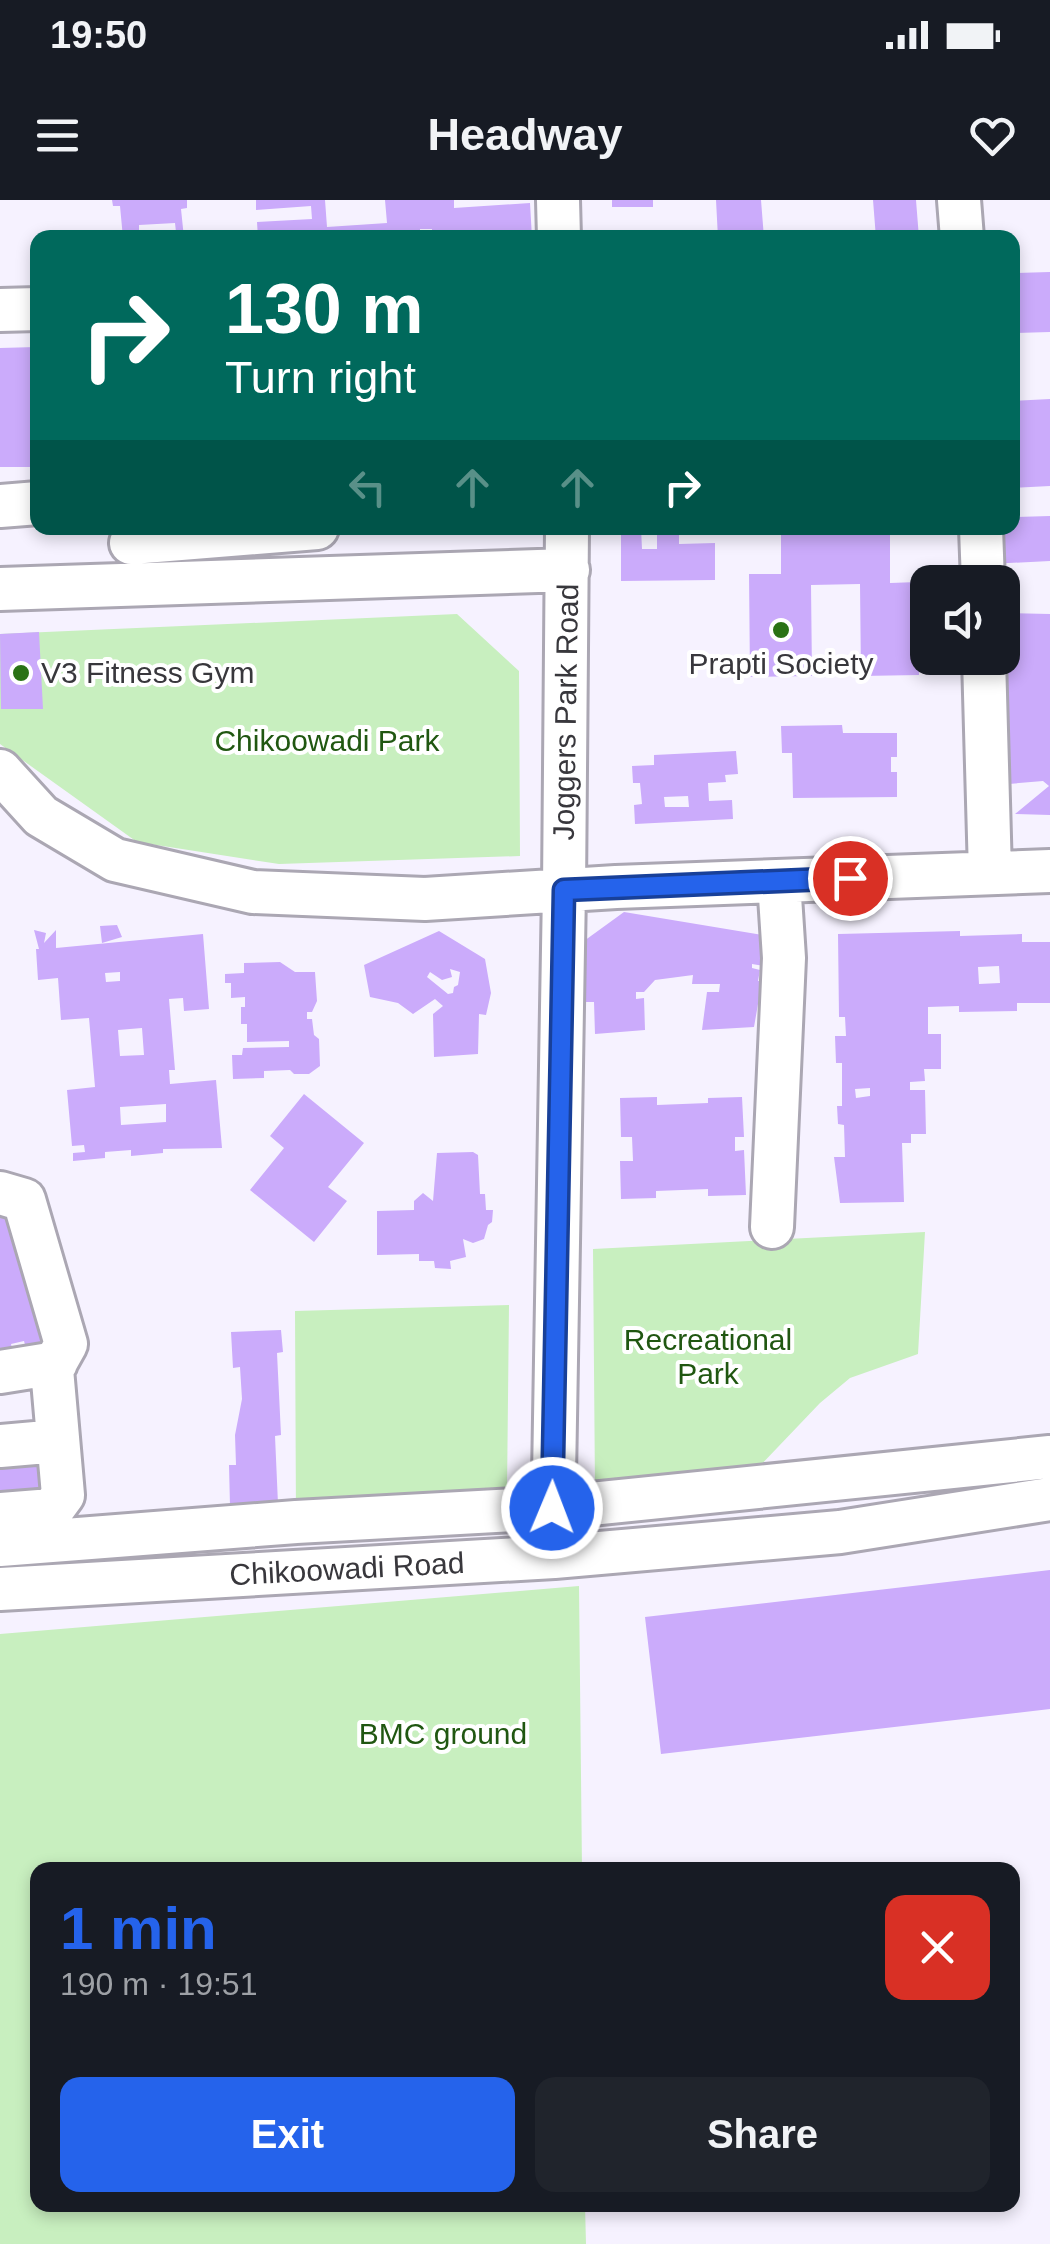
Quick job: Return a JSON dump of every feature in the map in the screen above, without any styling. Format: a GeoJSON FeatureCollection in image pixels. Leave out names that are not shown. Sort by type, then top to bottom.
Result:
{"type":"FeatureCollection","features":[{"type":"Feature","properties":{"kind":"street"},"geometry":{"type":"LineString","coordinates":[[558,200],[559,230]]}},
{"type":"Feature","properties":{"kind":"street"},"geometry":{"type":"LineString","coordinates":[[959,200],[961,230]]}},
{"type":"Feature","properties":{"kind":"street"},"geometry":{"type":"LineString","coordinates":[[0,310],[30,309]]}},
{"type":"Feature","properties":{"kind":"street"},"geometry":{"type":"LineString","coordinates":[[0,506],[30,504]]}},
{"type":"Feature","properties":{"kind":"street"},"geometry":{"type":"LineString","coordinates":[[6,588],[131,551],[260,535]]}},
{"type":"Feature","properties":{"kind":"street"},"geometry":{"type":"LineString","coordinates":[[317,535],[320,578]]}},
{"type":"Feature","properties":{"kind":"street","name":"Joggers Park Road"},"geometry":{"type":"LineString","coordinates":[[554,1557],[567,535]]}},
{"type":"Feature","properties":{"kind":"street"},"geometry":{"type":"LineString","coordinates":[[981,535],[982,565]]}},
{"type":"Feature","properties":{"kind":"street"},"geometry":{"type":"LineString","coordinates":[[131,551],[320,578],[568,570]]}},
{"type":"Feature","properties":{"kind":"street"},"geometry":{"type":"LineString","coordinates":[[984,675],[990,874]]}},
{"type":"Feature","properties":{"kind":"street"},"geometry":{"type":"LineString","coordinates":[[0,771],[41,816],[115,860],[253,892],[425,899],[779,880],[1050,872]]}},
{"type":"Feature","properties":{"kind":"street"},"geometry":{"type":"LineString","coordinates":[[772,1227],[784,958],[779,880]]}},
{"type":"Feature","properties":{"kind":"street"},"geometry":{"type":"LineString","coordinates":[[0,1193],[24,1200],[66,1344],[52,1370],[63,1495],[52,1510],[0,1514]]}},
{"type":"Feature","properties":{"kind":"street"},"geometry":{"type":"LineString","coordinates":[[0,1372],[56,1363]]}},
{"type":"Feature","properties":{"kind":"street"},"geometry":{"type":"LineString","coordinates":[[0,1446],[58,1441]]}},
{"type":"Feature","properties":{"kind":"street","name":"Chikoowadi Road"},"geometry":{"type":"LineString","coordinates":[[0,1545],[296,1522],[552,1508],[1050,1457]]}},
{"type":"Feature","properties":{"kind":"street","name":"Chikoowadi Road"},"geometry":{"type":"LineString","coordinates":[[0,1589],[554,1557],[840,1532],[1050,1499]]}},
{"type":"Feature","properties":{"kind":"green space","name":"Chikoowadi Park"},"geometry":{"type":"Polygon","coordinates":[[[457,614],[519,671],[520,856],[279,864],[137,842],[0,744],[0,634],[457,614]]]}},
{"type":"Feature","properties":{"kind":"green space","name":"Recreational Park"},"geometry":{"type":"Polygon","coordinates":[[[925,1232],[918,1354],[850,1378],[820,1403],[757,1469],[595,1490],[593,1249],[925,1232]]]}},
{"type":"Feature","properties":{"kind":"green space"},"geometry":{"type":"Polygon","coordinates":[[[509,1305],[507,1491],[296,1522],[295,1311],[509,1305]]]}},
{"type":"Feature","properties":{"kind":"green space","name":"BMC ground"},"geometry":{"type":"Polygon","coordinates":[[[579,1586],[582,1862],[30,1862],[30,2212],[585,2212],[586,2244],[0,2244],[0,1634],[579,1586]]]}},
{"type":"Feature","properties":{"kind":"building"},"geometry":{"type":"Polygon","coordinates":[[[112,200],[187,200],[187,208],[181,209],[183,230],[176,230],[175,223],[122,230],[120,206],[113,206],[112,200]]]}},
{"type":"Feature","properties":{"kind":"building"},"geometry":{"type":"Polygon","coordinates":[[[256,200],[325,200],[327,227],[387,223],[385,200],[454,200],[454,208],[530,203],[532,230],[258,230],[257,222],[312,219],[311,206],[256,210],[256,200]]]}},
{"type":"Feature","properties":{"kind":"building"},"geometry":{"type":"Polygon","coordinates":[[[612,200],[653,200],[653,207],[612,207],[612,200]]]}},
{"type":"Feature","properties":{"kind":"building"},"geometry":{"type":"Polygon","coordinates":[[[716,200],[761,200],[763,230],[718,230],[716,200]]]}},
{"type":"Feature","properties":{"kind":"building"},"geometry":{"type":"Polygon","coordinates":[[[873,200],[916,200],[918,230],[875,230],[873,200]]]}},
{"type":"Feature","properties":{"kind":"building"},"geometry":{"type":"Polygon","coordinates":[[[1050,272],[1050,332],[1020,333],[1020,273],[1050,272]]]}},
{"type":"Feature","properties":{"kind":"building"},"geometry":{"type":"Polygon","coordinates":[[[30,347],[30,467],[0,467],[0,348],[30,347]]]}},
{"type":"Feature","properties":{"kind":"building"},"geometry":{"type":"Polygon","coordinates":[[[1050,399],[1050,486],[1020,488],[1020,401],[1050,399]]]}},
{"type":"Feature","properties":{"kind":"building"},"geometry":{"type":"Polygon","coordinates":[[[1050,516],[1050,561],[989,564],[987,535],[1020,535],[1020,517],[1050,516]]]}},
{"type":"Feature","properties":{"kind":"building"},"geometry":{"type":"Polygon","coordinates":[[[621,535],[641,535],[642,549],[657,549],[657,535],[679,535],[679,544],[715,543],[715,580],[621,581],[621,535]]]}},
{"type":"Feature","properties":{"kind":"building","name":"Prapti Society"},"geometry":{"type":"Polygon","coordinates":[[[781,535],[890,535],[890,583],[910,582],[910,675],[919,675],[861,676],[860,584],[811,585],[812,676],[750,677],[749,574],[781,574],[781,535]]]}},
{"type":"Feature","properties":{"kind":"building"},"geometry":{"type":"Polygon","coordinates":[[[1020,613],[1050,614],[1050,815],[1015,814],[1049,786],[1043,781],[997,785],[1000,675],[1020,675],[1020,613]]]}},
{"type":"Feature","properties":{"kind":"building","name":"V3 Fitness Gym"},"geometry":{"type":"Polygon","coordinates":[[[39,632],[43,709],[1,709],[0,634],[39,632]]]}},
{"type":"Feature","properties":{"kind":"building"},"geometry":{"type":"Polygon","coordinates":[[[842,725],[843,733],[897,733],[897,757],[891,757],[891,772],[897,772],[897,797],[793,798],[792,753],[782,753],[781,726],[842,725]]]}},
{"type":"Feature","properties":{"kind":"building"},"geometry":{"type":"Polygon","coordinates":[[[736,751],[738,774],[725,775],[726,782],[708,783],[709,801],[732,800],[733,819],[635,824],[634,805],[642,804],[640,783],[633,783],[632,766],[654,765],[654,755],[736,751]],[[688,796],[664,797],[665,807],[689,807],[688,796]]]}},
{"type":"Feature","properties":{"kind":"building"},"geometry":{"type":"Polygon","coordinates":[[[624,912],[769,936],[764,966],[752,964],[752,968],[760,970],[758,981],[762,981],[754,1027],[702,1030],[707,992],[719,992],[720,984],[692,984],[693,975],[655,980],[644,992],[636,992],[636,999],[644,998],[645,1030],[595,1034],[594,1002],[579,1002],[584,941],[624,912]]]}},
{"type":"Feature","properties":{"kind":"building"},"geometry":{"type":"Polygon","coordinates":[[[117,925],[122,937],[102,943],[100,926],[117,925]]]}},
{"type":"Feature","properties":{"kind":"building"},"geometry":{"type":"Polygon","coordinates":[[[34,930],[46,933],[44,943],[56,930],[56,948],[203,934],[209,1009],[184,1011],[183,998],[169,999],[175,1070],[169,1070],[170,1084],[216,1080],[222,1148],[163,1149],[163,1153],[131,1156],[131,1150],[105,1152],[105,1158],[73,1161],[73,1153],[85,1152],[84,1145],[72,1146],[67,1090],[95,1087],[89,1018],[61,1020],[58,978],[38,980],[39,949],[34,930]],[[120,972],[105,973],[106,982],[120,981],[120,972]],[[142,1028],[118,1030],[120,1056],[144,1055],[142,1028]],[[166,1104],[120,1107],[121,1125],[166,1122],[166,1104]]]}},
{"type":"Feature","properties":{"kind":"building"},"geometry":{"type":"Polygon","coordinates":[[[439,931],[485,959],[491,993],[486,1015],[479,1014],[478,1054],[434,1057],[433,1014],[443,1006],[435,999],[413,1014],[398,1003],[370,997],[364,965],[439,931]],[[450,969],[452,977],[442,980],[430,972],[427,977],[448,994],[458,985],[460,972],[450,969]]]}},
{"type":"Feature","properties":{"kind":"building"},"geometry":{"type":"Polygon","coordinates":[[[960,931],[960,936],[1022,934],[1022,942],[1050,942],[1050,1003],[1017,1003],[1017,1011],[959,1012],[959,1006],[928,1007],[928,1034],[941,1034],[941,1069],[924,1069],[925,1081],[910,1082],[910,1090],[925,1090],[926,1134],[911,1134],[911,1143],[902,1143],[904,1202],[840,1203],[834,1157],[845,1157],[844,1125],[838,1124],[837,1106],[842,1106],[842,1063],[836,1063],[835,1036],[846,1036],[845,1017],[839,1017],[838,934],[960,931]],[[999,966],[978,967],[979,984],[1000,983],[999,966]],[[870,1088],[855,1089],[856,1098],[870,1096],[870,1088]]]}},
{"type":"Feature","properties":{"kind":"building"},"geometry":{"type":"Polygon","coordinates":[[[280,962],[295,972],[315,972],[317,1001],[312,1012],[307,1012],[307,1019],[312,1019],[314,1035],[319,1039],[320,1066],[309,1074],[264,1071],[264,1078],[233,1079],[232,1055],[242,1055],[243,1048],[289,1047],[289,1041],[247,1042],[247,1024],[241,1024],[245,997],[231,998],[231,983],[225,983],[225,974],[244,973],[244,963],[280,962]]]}},
{"type":"Feature","properties":{"kind":"building"},"geometry":{"type":"Polygon","coordinates":[[[304,1094],[364,1143],[328,1187],[347,1201],[314,1242],[250,1190],[284,1148],[270,1136],[304,1094]]]}},
{"type":"Feature","properties":{"kind":"building"},"geometry":{"type":"Polygon","coordinates":[[[657,1097],[657,1105],[742,1097],[744,1137],[735,1137],[735,1151],[744,1150],[746,1195],[708,1196],[708,1189],[656,1191],[656,1198],[621,1199],[620,1161],[633,1161],[632,1137],[621,1137],[620,1098],[657,1097]]]}},
{"type":"Feature","properties":{"kind":"building"},"geometry":{"type":"Polygon","coordinates":[[[437,1153],[478,1155],[480,1194],[485,1194],[486,1210],[493,1210],[484,1239],[473,1243],[463,1239],[466,1257],[450,1261],[451,1269],[435,1268],[434,1261],[419,1261],[419,1254],[377,1255],[377,1211],[414,1210],[414,1201],[423,1193],[433,1201],[437,1153]]]}},
{"type":"Feature","properties":{"kind":"building"},"geometry":{"type":"Polygon","coordinates":[[[16,1208],[30,1260],[19,1264],[21,1271],[32,1268],[54,1344],[27,1352],[24,1341],[11,1344],[14,1356],[0,1360],[0,1213],[16,1208]]]}},
{"type":"Feature","properties":{"kind":"building"},"geometry":{"type":"Polygon","coordinates":[[[281,1330],[283,1352],[277,1353],[281,1435],[275,1436],[278,1504],[230,1506],[229,1465],[236,1465],[235,1435],[242,1399],[240,1367],[233,1368],[231,1332],[281,1330]]]}},
{"type":"Feature","properties":{"kind":"building"},"geometry":{"type":"Polygon","coordinates":[[[47,1452],[51,1500],[0,1503],[0,1455],[47,1452]]]}},
{"type":"Feature","properties":{"kind":"building"},"geometry":{"type":"Polygon","coordinates":[[[1050,1570],[1050,1709],[661,1754],[645,1617],[1050,1570]]]}},
{"type":"Feature","properties":{"kind":"place","name":"Prapti Society"},"geometry":{"type":"Point","coordinates":[781,630]}},
{"type":"Feature","properties":{"kind":"place","name":"V3 Fitness Gym"},"geometry":{"type":"Point","coordinates":[21,673]}},
{"type":"Feature","properties":{"kind":"route"},"geometry":{"type":"LineString","coordinates":[[552,1508],[564,890],[850,878]]}}]}
